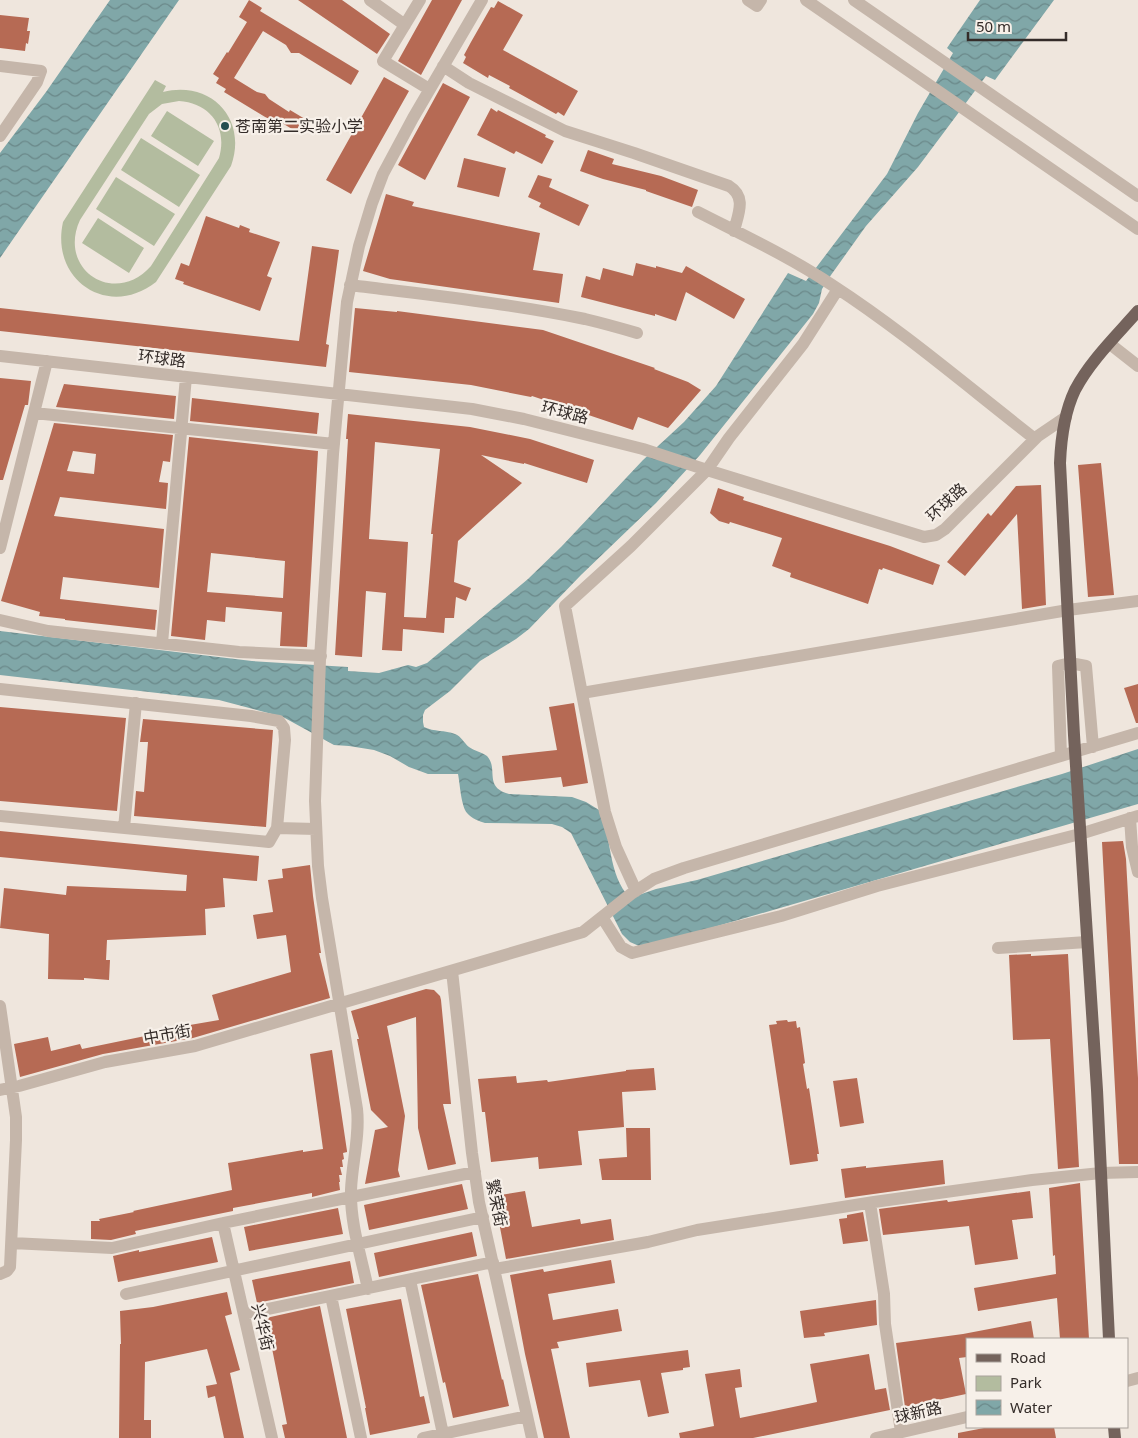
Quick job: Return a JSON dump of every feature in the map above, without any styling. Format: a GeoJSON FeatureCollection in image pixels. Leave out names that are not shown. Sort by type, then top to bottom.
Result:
{"type":"FeatureCollection","features":[{"type":"Feature","properties":{"kind":"main road"},"geometry":{"type":"LineString","coordinates":[[1110,1338],[1074,735],[1060,463],[1066,417],[1072,397],[1088,369],[1138,311]]}},
{"type":"Feature","properties":{"kind":"street"},"geometry":{"type":"LineString","coordinates":[[370,0],[405,25]]}},
{"type":"Feature","properties":{"kind":"street"},"geometry":{"type":"LineString","coordinates":[[420,0],[383,61],[429,89]]}},
{"type":"Feature","properties":{"kind":"street"},"geometry":{"type":"LineString","coordinates":[[748,0],[757,6],[761,0]]}},
{"type":"Feature","properties":{"kind":"street"},"geometry":{"type":"LineString","coordinates":[[806,0],[1138,229]]}},
{"type":"Feature","properties":{"kind":"street"},"geometry":{"type":"LineString","coordinates":[[854,0],[1138,196]]}},
{"type":"Feature","properties":{"kind":"street"},"geometry":{"type":"LineString","coordinates":[[368,1288],[352,1215],[351,1197],[358,1118],[322,898],[315,802],[320,658],[338,394],[350,285],[363,232],[383,174],[480,1]]}},
{"type":"Feature","properties":{"kind":"street"},"geometry":{"type":"LineString","coordinates":[[0,66],[41,71],[37,82],[0,136]]}},
{"type":"Feature","properties":{"kind":"street"},"geometry":{"type":"LineString","coordinates":[[442,66],[469,83],[565,130],[729,186],[737,193],[740,203],[734,231]]}},
{"type":"Feature","properties":{"kind":"street"},"geometry":{"type":"LineString","coordinates":[[698,212],[808,270],[834,286],[886,322],[1036,439]]}},
{"type":"Feature","properties":{"kind":"street"},"geometry":{"type":"LineString","coordinates":[[350,285],[478,301],[540,311],[586,319],[637,333]]}},
{"type":"Feature","properties":{"kind":"street"},"geometry":{"type":"LineString","coordinates":[[634,893],[605,812],[566,606],[632,546],[704,469],[802,344],[834,286]]}},
{"type":"Feature","properties":{"kind":"street"},"geometry":{"type":"LineString","coordinates":[[1110,344],[1138,366]]}},
{"type":"Feature","properties":{"kind":"street","name":"环球路"},"geometry":{"type":"LineString","coordinates":[[0,356],[472,409],[524,419],[643,448],[916,535],[931,536],[945,529],[1036,439],[1066,417]]}},
{"type":"Feature","properties":{"kind":"street"},"geometry":{"type":"LineString","coordinates":[[0,548],[47,361]]}},
{"type":"Feature","properties":{"kind":"street"},"geometry":{"type":"LineString","coordinates":[[162,643],[186,377]]}},
{"type":"Feature","properties":{"kind":"street"},"geometry":{"type":"LineString","coordinates":[[34,413],[334,444]]}},
{"type":"Feature","properties":{"kind":"street"},"geometry":{"type":"LineString","coordinates":[[582,693],[1068,610],[1138,601]]}},
{"type":"Feature","properties":{"kind":"street"},"geometry":{"type":"LineString","coordinates":[[0,620],[48,631],[239,652],[320,658]]}},
{"type":"Feature","properties":{"kind":"street"},"geometry":{"type":"LineString","coordinates":[[1062,756],[1058,666],[1070,662],[1086,666],[1093,747]]}},
{"type":"Feature","properties":{"kind":"street"},"geometry":{"type":"LineString","coordinates":[[0,689],[276,720],[284,728],[286,740],[277,828],[269,842],[0,816]]}},
{"type":"Feature","properties":{"kind":"street"},"geometry":{"type":"LineString","coordinates":[[124,828],[136,703]]}},
{"type":"Feature","properties":{"kind":"street","name":"中市街"},"geometry":{"type":"LineString","coordinates":[[6,1089],[104,1062],[195,1046],[583,932],[654,879],[684,868],[1138,733]]}},
{"type":"Feature","properties":{"kind":"street"},"geometry":{"type":"LineString","coordinates":[[604,916],[621,947],[625,951],[632,953],[781,916],[877,886],[1134,817],[1132,847],[1138,872]]}},
{"type":"Feature","properties":{"kind":"street"},"geometry":{"type":"LineString","coordinates":[[277,828],[316,829]]}},
{"type":"Feature","properties":{"kind":"street"},"geometry":{"type":"LineString","coordinates":[[998,948],[1087,942]]}},
{"type":"Feature","properties":{"kind":"street","name":"繁荣街"},"geometry":{"type":"LineString","coordinates":[[452,971],[475,1172],[483,1217],[532,1438]]}},
{"type":"Feature","properties":{"kind":"street"},"geometry":{"type":"LineString","coordinates":[[0,1006],[6,1089],[16,1116],[10,1267],[7,1271],[0,1274]]}},
{"type":"Feature","properties":{"kind":"street"},"geometry":{"type":"LineString","coordinates":[[12,1243],[112,1248],[223,1223],[475,1172]]}},
{"type":"Feature","properties":{"kind":"street"},"geometry":{"type":"LineString","coordinates":[[244,1314],[410,1280],[648,1242],[696,1230],[1032,1180],[1101,1173],[1138,1172]]}},
{"type":"Feature","properties":{"kind":"street"},"geometry":{"type":"LineString","coordinates":[[870,1203],[884,1294],[885,1324],[901,1432]]}},
{"type":"Feature","properties":{"kind":"street"},"geometry":{"type":"LineString","coordinates":[[126,1294],[483,1217]]}},
{"type":"Feature","properties":{"kind":"street","name":"兴华街"},"geometry":{"type":"LineString","coordinates":[[223,1223],[272,1438]]}},
{"type":"Feature","properties":{"kind":"street"},"geometry":{"type":"LineString","coordinates":[[410,1280],[443,1434]]}},
{"type":"Feature","properties":{"kind":"street"},"geometry":{"type":"LineString","coordinates":[[331,1296],[361,1438]]}},
{"type":"Feature","properties":{"kind":"street"},"geometry":{"type":"LineString","coordinates":[[422,1438],[527,1416]]}},
{"type":"Feature","properties":{"kind":"street","name":"球新路"},"geometry":{"type":"LineString","coordinates":[[876,1438],[966,1417]]}},
{"type":"Feature","properties":{"kind":"green space"},"geometry":{"type":"Polygon","coordinates":[[[155,80],[166,86],[163,92],[180,90],[196,92],[210,98],[221,107],[230,119],[234,133],[235,149],[231,166],[156,282],[138,292],[120,297],[102,295],[87,288],[74,277],[65,261],[61,243],[63,222],[155,80]],[[179,101],[162,104],[149,114],[80,220],[75,238],[76,254],[83,267],[93,277],[107,283],[121,283],[137,278],[151,266],[219,158],[221,136],[214,119],[200,106],[179,101]]]}},
{"type":"Feature","properties":{"kind":"green space"},"geometry":{"type":"Polygon","coordinates":[[[167,111],[214,141],[198,166],[151,136],[167,111]]]}},
{"type":"Feature","properties":{"kind":"green space"},"geometry":{"type":"Polygon","coordinates":[[[141,138],[200,175],[179,207],[121,170],[141,138]]]}},
{"type":"Feature","properties":{"kind":"green space"},"geometry":{"type":"Polygon","coordinates":[[[116,177],[175,214],[154,246],[96,209],[116,177]]]}},
{"type":"Feature","properties":{"kind":"green space"},"geometry":{"type":"Polygon","coordinates":[[[98,218],[144,248],[129,273],[82,243],[98,218]]]}},
{"type":"Feature","properties":{"kind":"water"},"geometry":{"type":"Polygon","coordinates":[[[110,0],[179,0],[0,258],[0,153],[46,92],[110,0]]]}},
{"type":"Feature","properties":{"kind":"water"},"geometry":{"type":"Polygon","coordinates":[[[980,0],[1054,0],[995,80],[986,76],[918,167],[866,226],[822,289],[819,303],[813,314],[700,455],[656,503],[581,575],[529,629],[480,661],[450,691],[425,710],[423,722],[424,727],[428,729],[457,735],[473,750],[487,756],[492,766],[496,787],[501,791],[509,794],[572,797],[586,802],[599,810],[607,832],[617,878],[630,898],[1062,774],[1138,749],[1138,804],[697,932],[639,946],[630,942],[622,934],[571,833],[562,827],[552,824],[485,823],[476,819],[465,810],[458,774],[428,774],[374,750],[334,745],[283,717],[219,700],[0,675],[0,631],[252,661],[348,667],[348,671],[379,673],[408,665],[416,667],[427,663],[528,579],[562,546],[643,460],[684,422],[716,386],[788,273],[806,281],[887,174],[918,113],[953,53],[947,48],[980,0]]]}},
{"type":"Feature","properties":{"kind":"building"},"geometry":{"type":"Polygon","coordinates":[[[249,0],[262,8],[260,11],[359,71],[351,85],[299,53],[291,53],[286,45],[263,31],[234,78],[257,92],[265,94],[269,99],[289,112],[290,110],[305,119],[297,132],[282,123],[280,126],[224,92],[226,89],[216,83],[219,78],[213,74],[247,22],[239,17],[249,0]]]}},
{"type":"Feature","properties":{"kind":"building"},"geometry":{"type":"Polygon","coordinates":[[[298,0],[342,0],[390,34],[377,54],[298,0]]]}},
{"type":"Feature","properties":{"kind":"building"},"geometry":{"type":"Polygon","coordinates":[[[432,0],[462,0],[421,75],[398,61],[432,0]]]}},
{"type":"Feature","properties":{"kind":"building"},"geometry":{"type":"Polygon","coordinates":[[[498,1],[523,15],[503,50],[578,91],[564,116],[558,112],[556,114],[509,88],[510,86],[489,75],[488,78],[463,63],[466,57],[464,55],[471,42],[491,7],[494,8],[498,1]]]}},
{"type":"Feature","properties":{"kind":"building"},"geometry":{"type":"Polygon","coordinates":[[[0,15],[29,18],[27,31],[30,31],[25,51],[0,48],[0,15]]]}},
{"type":"Feature","properties":{"kind":"building"},"geometry":{"type":"Polygon","coordinates":[[[384,77],[409,91],[351,194],[326,180],[384,77]]]}},
{"type":"Feature","properties":{"kind":"building"},"geometry":{"type":"Polygon","coordinates":[[[443,83],[470,97],[425,180],[398,165],[443,83]]]}},
{"type":"Feature","properties":{"kind":"building"},"geometry":{"type":"Polygon","coordinates":[[[491,108],[546,135],[545,137],[554,141],[542,164],[516,151],[514,154],[477,135],[491,108]]]}},
{"type":"Feature","properties":{"kind":"building"},"geometry":{"type":"Polygon","coordinates":[[[588,150],[614,159],[612,164],[661,176],[698,190],[692,207],[646,190],[580,171],[588,150]]]}},
{"type":"Feature","properties":{"kind":"building"},"geometry":{"type":"Polygon","coordinates":[[[464,158],[506,168],[499,197],[457,187],[464,158]]]}},
{"type":"Feature","properties":{"kind":"building"},"geometry":{"type":"Polygon","coordinates":[[[538,175],[552,179],[549,187],[589,205],[579,226],[539,207],[541,203],[528,197],[538,175]]]}},
{"type":"Feature","properties":{"kind":"building"},"geometry":{"type":"Polygon","coordinates":[[[386,194],[414,202],[412,206],[540,233],[533,270],[563,274],[559,303],[390,279],[363,271],[386,194]]]}},
{"type":"Feature","properties":{"kind":"building"},"geometry":{"type":"Polygon","coordinates":[[[206,216],[239,228],[240,225],[250,229],[249,232],[280,242],[267,276],[272,278],[260,311],[183,284],[184,282],[175,279],[181,263],[189,266],[206,216]]]}},
{"type":"Feature","properties":{"kind":"building"},"geometry":{"type":"Polygon","coordinates":[[[312,246],[339,250],[326,344],[329,345],[326,367],[0,331],[0,308],[299,341],[312,246]]]}},
{"type":"Feature","properties":{"kind":"building"},"geometry":{"type":"Polygon","coordinates":[[[636,263],[682,273],[686,266],[745,299],[734,319],[686,292],[676,321],[655,314],[655,316],[581,297],[586,276],[600,280],[603,268],[633,276],[636,263]]]}},
{"type":"Feature","properties":{"kind":"building"},"geometry":{"type":"Polygon","coordinates":[[[355,308],[397,311],[543,330],[655,368],[688,382],[701,390],[668,428],[638,417],[633,430],[532,396],[471,385],[349,372],[355,308]]]}},
{"type":"Feature","properties":{"kind":"building"},"geometry":{"type":"Polygon","coordinates":[[[0,378],[31,381],[28,405],[25,405],[3,480],[0,480],[0,378]]]}},
{"type":"Feature","properties":{"kind":"building"},"geometry":{"type":"Polygon","coordinates":[[[64,384],[176,396],[174,419],[56,407],[64,384]]]}},
{"type":"Feature","properties":{"kind":"building"},"geometry":{"type":"Polygon","coordinates":[[[192,398],[319,413],[317,434],[190,421],[192,398]]]}},
{"type":"Feature","properties":{"kind":"building"},"geometry":{"type":"Polygon","coordinates":[[[348,414],[470,427],[530,439],[594,460],[587,483],[524,463],[481,455],[522,483],[458,541],[454,582],[471,588],[466,601],[456,597],[454,618],[445,618],[444,633],[403,629],[402,651],[382,650],[386,593],[366,591],[362,657],[335,655],[348,439],[346,439],[348,414]],[[375,442],[369,539],[408,542],[404,617],[426,618],[433,534],[431,534],[440,449],[375,442]]]}},
{"type":"Feature","properties":{"kind":"building"},"geometry":{"type":"Polygon","coordinates":[[[54,423],[173,435],[170,462],[163,461],[159,482],[168,483],[166,509],[60,497],[54,516],[164,529],[159,588],[63,577],[60,599],[157,610],[155,630],[39,616],[40,612],[1,601],[54,423]],[[73,451],[67,471],[94,474],[96,454],[73,451]]]}},
{"type":"Feature","properties":{"kind":"building"},"geometry":{"type":"Polygon","coordinates":[[[189,437],[318,451],[307,647],[280,646],[282,612],[226,607],[225,622],[207,620],[205,640],[171,636],[189,437]],[[211,553],[207,592],[283,598],[285,561],[211,553]]]}},
{"type":"Feature","properties":{"kind":"building"},"geometry":{"type":"Polygon","coordinates":[[[1101,463],[1114,595],[1088,597],[1078,465],[1101,463]]]}},
{"type":"Feature","properties":{"kind":"building"},"geometry":{"type":"Polygon","coordinates":[[[1041,485],[1046,605],[1022,609],[1017,514],[965,576],[947,562],[988,513],[991,516],[1016,486],[1041,485]]]}},
{"type":"Feature","properties":{"kind":"building"},"geometry":{"type":"Polygon","coordinates":[[[718,488],[744,497],[743,500],[890,546],[940,565],[933,585],[883,568],[882,570],[879,569],[868,604],[790,577],[791,573],[772,566],[782,538],[730,522],[729,524],[719,521],[710,513],[718,488]]]}},
{"type":"Feature","properties":{"kind":"building"},"geometry":{"type":"Polygon","coordinates":[[[1138,684],[1138,723],[1136,723],[1124,688],[1138,684]]]}},
{"type":"Feature","properties":{"kind":"building"},"geometry":{"type":"Polygon","coordinates":[[[574,703],[588,783],[563,787],[561,777],[505,783],[502,756],[557,750],[549,707],[574,703]]]}},
{"type":"Feature","properties":{"kind":"building"},"geometry":{"type":"Polygon","coordinates":[[[0,707],[126,718],[117,811],[0,801],[0,707]]]}},
{"type":"Feature","properties":{"kind":"building"},"geometry":{"type":"Polygon","coordinates":[[[143,719],[273,730],[266,827],[134,816],[136,791],[144,792],[148,742],[140,742],[143,719]]]}},
{"type":"Feature","properties":{"kind":"building"},"geometry":{"type":"Polygon","coordinates":[[[0,831],[259,856],[257,881],[223,878],[225,907],[205,909],[206,935],[107,940],[106,960],[110,960],[109,980],[84,978],[84,980],[48,979],[49,934],[0,928],[4,888],[66,895],[67,886],[186,891],[187,875],[0,857],[0,831]]]}},
{"type":"Feature","properties":{"kind":"building"},"geometry":{"type":"Polygon","coordinates":[[[1123,841],[1126,859],[1138,1078],[1138,1164],[1119,1164],[1102,842],[1123,841]]]}},
{"type":"Feature","properties":{"kind":"building"},"geometry":{"type":"Polygon","coordinates":[[[310,865],[321,953],[319,953],[330,998],[193,1038],[103,1054],[20,1077],[14,1044],[48,1037],[51,1051],[80,1044],[82,1049],[150,1035],[149,1032],[219,1020],[212,995],[291,972],[286,935],[257,939],[253,915],[273,912],[268,880],[283,878],[282,869],[310,865]]]}},
{"type":"Feature","properties":{"kind":"building"},"geometry":{"type":"Polygon","coordinates":[[[1031,954],[1031,956],[1068,954],[1079,1167],[1058,1169],[1050,1039],[1013,1040],[1009,955],[1031,954]]]}},
{"type":"Feature","properties":{"kind":"building"},"geometry":{"type":"Polygon","coordinates":[[[426,989],[434,990],[441,1000],[451,1104],[443,1104],[456,1164],[428,1170],[418,1128],[416,1017],[387,1026],[405,1116],[398,1170],[400,1177],[365,1184],[375,1130],[388,1127],[371,1110],[357,1039],[359,1039],[351,1011],[426,989]]]}},
{"type":"Feature","properties":{"kind":"building"},"geometry":{"type":"Polygon","coordinates":[[[787,1020],[788,1022],[796,1021],[797,1028],[800,1027],[805,1063],[803,1064],[807,1089],[809,1088],[819,1154],[817,1154],[818,1161],[790,1165],[769,1025],[777,1024],[776,1021],[787,1020]]]}},
{"type":"Feature","properties":{"kind":"building"},"geometry":{"type":"Polygon","coordinates":[[[332,1050],[347,1151],[343,1153],[343,1167],[340,1167],[342,1175],[339,1175],[340,1190],[312,1197],[312,1193],[233,1208],[233,1211],[135,1231],[136,1234],[111,1240],[91,1239],[91,1221],[100,1221],[99,1219],[232,1190],[228,1163],[303,1150],[303,1152],[323,1149],[310,1054],[332,1050]]]}},
{"type":"Feature","properties":{"kind":"building"},"geometry":{"type":"Polygon","coordinates":[[[654,1068],[656,1090],[622,1092],[624,1127],[578,1131],[582,1165],[539,1169],[538,1157],[491,1162],[485,1112],[482,1112],[478,1079],[516,1076],[517,1083],[547,1080],[548,1082],[626,1070],[654,1068]]]}},
{"type":"Feature","properties":{"kind":"building"},"geometry":{"type":"Polygon","coordinates":[[[857,1078],[864,1123],[840,1127],[833,1081],[857,1078]]]}},
{"type":"Feature","properties":{"kind":"building"},"geometry":{"type":"Polygon","coordinates":[[[626,1128],[650,1128],[651,1180],[602,1180],[599,1159],[627,1157],[626,1128]]]}},
{"type":"Feature","properties":{"kind":"building"},"geometry":{"type":"Polygon","coordinates":[[[943,1160],[945,1184],[845,1198],[841,1169],[943,1160]]]}},
{"type":"Feature","properties":{"kind":"building"},"geometry":{"type":"Polygon","coordinates":[[[1080,1183],[1089,1338],[1060,1338],[1057,1298],[978,1311],[974,1288],[1056,1274],[1055,1255],[1053,1256],[1049,1188],[1080,1183]]]}},
{"type":"Feature","properties":{"kind":"building"},"geometry":{"type":"Polygon","coordinates":[[[462,1184],[468,1209],[369,1230],[364,1205],[462,1184]]]}},
{"type":"Feature","properties":{"kind":"building"},"geometry":{"type":"Polygon","coordinates":[[[525,1191],[532,1227],[580,1219],[581,1224],[611,1219],[614,1240],[506,1259],[494,1196],[525,1191]]]}},
{"type":"Feature","properties":{"kind":"building"},"geometry":{"type":"Polygon","coordinates":[[[1030,1191],[1033,1218],[1012,1220],[1018,1259],[975,1265],[969,1226],[883,1235],[879,1209],[1030,1191]]]}},
{"type":"Feature","properties":{"kind":"building"},"geometry":{"type":"Polygon","coordinates":[[[338,1208],[343,1234],[249,1251],[244,1227],[338,1208]]]}},
{"type":"Feature","properties":{"kind":"building"},"geometry":{"type":"Polygon","coordinates":[[[863,1212],[868,1241],[843,1244],[839,1219],[847,1218],[847,1215],[863,1212]]]}},
{"type":"Feature","properties":{"kind":"building"},"geometry":{"type":"Polygon","coordinates":[[[472,1232],[477,1256],[379,1277],[374,1253],[472,1232]]]}},
{"type":"Feature","properties":{"kind":"building"},"geometry":{"type":"Polygon","coordinates":[[[212,1237],[218,1262],[118,1282],[113,1256],[212,1237]]]}},
{"type":"Feature","properties":{"kind":"building"},"geometry":{"type":"Polygon","coordinates":[[[611,1260],[615,1283],[548,1294],[553,1320],[618,1309],[622,1331],[557,1342],[559,1348],[551,1349],[570,1438],[544,1438],[510,1275],[543,1269],[544,1272],[611,1260]]]}},
{"type":"Feature","properties":{"kind":"building"},"geometry":{"type":"Polygon","coordinates":[[[350,1261],[354,1283],[257,1303],[252,1280],[350,1261]]]}},
{"type":"Feature","properties":{"kind":"building"},"geometry":{"type":"Polygon","coordinates":[[[478,1274],[509,1406],[453,1418],[445,1382],[443,1383],[421,1285],[478,1274]]]}},
{"type":"Feature","properties":{"kind":"building"},"geometry":{"type":"Polygon","coordinates":[[[227,1292],[232,1314],[225,1316],[240,1370],[230,1373],[244,1438],[224,1438],[215,1396],[208,1398],[206,1386],[217,1384],[207,1349],[145,1362],[144,1420],[151,1420],[151,1438],[119,1438],[120,1311],[153,1307],[227,1292]]]}},
{"type":"Feature","properties":{"kind":"building"},"geometry":{"type":"Polygon","coordinates":[[[401,1299],[420,1397],[424,1396],[430,1423],[370,1435],[346,1309],[401,1299]]]}},
{"type":"Feature","properties":{"kind":"building"},"geometry":{"type":"Polygon","coordinates":[[[876,1300],[877,1325],[824,1333],[825,1336],[804,1338],[800,1311],[876,1300]]]}},
{"type":"Feature","properties":{"kind":"building"},"geometry":{"type":"Polygon","coordinates":[[[320,1306],[347,1438],[285,1438],[282,1425],[287,1424],[266,1318],[320,1306]]]}},
{"type":"Feature","properties":{"kind":"building"},"geometry":{"type":"Polygon","coordinates":[[[1031,1321],[1034,1338],[966,1338],[966,1357],[959,1358],[966,1394],[905,1407],[896,1343],[963,1334],[1031,1321]]]}},
{"type":"Feature","properties":{"kind":"building"},"geometry":{"type":"Polygon","coordinates":[[[688,1350],[690,1367],[683,1368],[683,1370],[661,1373],[669,1413],[648,1417],[640,1380],[589,1387],[586,1363],[688,1350]]]}},
{"type":"Feature","properties":{"kind":"building"},"geometry":{"type":"Polygon","coordinates":[[[869,1354],[875,1390],[886,1388],[890,1410],[753,1438],[680,1438],[679,1433],[714,1426],[705,1374],[740,1369],[742,1387],[735,1388],[740,1418],[817,1402],[810,1364],[869,1354]]]}},
{"type":"Feature","properties":{"kind":"building"},"geometry":{"type":"Polygon","coordinates":[[[984,1428],[1054,1428],[1056,1438],[958,1438],[958,1433],[984,1428]]]}},
{"type":"Feature","properties":{"kind":"place","name":"苍南第二实验小学"},"geometry":{"type":"Point","coordinates":[225,126]}}]}
